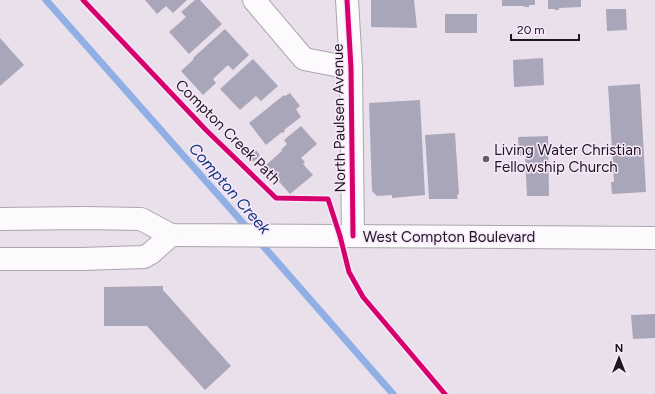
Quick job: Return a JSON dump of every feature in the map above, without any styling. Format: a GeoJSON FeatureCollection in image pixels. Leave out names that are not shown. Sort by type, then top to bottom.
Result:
{"type":"FeatureCollection","features":[{"type":"Feature","properties":{"kind":"main road"},"geometry":{"type":"LineString","coordinates":[[254,0],[304,59],[351,68]]}},
{"type":"Feature","properties":{"kind":"main road","name":"North Paulsen Avenue"},"geometry":{"type":"LineString","coordinates":[[347,0],[351,68],[353,236]]}},
{"type":"Feature","properties":{"kind":"main road","name":"West Compton Boulevard"},"geometry":{"type":"LineString","coordinates":[[0,219],[141,219],[171,235],[655,238]]}},
{"type":"Feature","properties":{"kind":"main road"},"geometry":{"type":"LineString","coordinates":[[0,259],[144,257],[152,253],[171,235]]}},
{"type":"Feature","properties":{"kind":"building"},"geometry":{"type":"Polygon","coordinates":[[[145,0],[187,0],[173,13],[166,6],[157,14],[145,0]]]}},
{"type":"Feature","properties":{"kind":"building"},"geometry":{"type":"Polygon","coordinates":[[[195,0],[200,0],[222,24],[189,54],[169,32],[186,17],[181,12],[195,0]]]}},
{"type":"Feature","properties":{"kind":"building"},"geometry":{"type":"Polygon","coordinates":[[[371,0],[414,0],[417,28],[371,27],[371,0]]]}},
{"type":"Feature","properties":{"kind":"building"},"geometry":{"type":"Polygon","coordinates":[[[502,0],[535,0],[535,5],[529,5],[529,7],[502,6],[502,0]]]}},
{"type":"Feature","properties":{"kind":"building"},"geometry":{"type":"Polygon","coordinates":[[[548,0],[581,0],[581,7],[559,8],[559,10],[548,9],[548,0]]]}},
{"type":"Feature","properties":{"kind":"building"},"geometry":{"type":"Polygon","coordinates":[[[606,9],[626,9],[627,30],[607,31],[606,9]]]}},
{"type":"Feature","properties":{"kind":"building"},"geometry":{"type":"Polygon","coordinates":[[[445,14],[477,14],[477,33],[445,33],[445,14]]]}},
{"type":"Feature","properties":{"kind":"building"},"geometry":{"type":"Polygon","coordinates":[[[225,29],[249,55],[233,70],[228,65],[213,79],[216,83],[203,95],[181,71],[225,29]]]}},
{"type":"Feature","properties":{"kind":"building"},"geometry":{"type":"Polygon","coordinates":[[[0,38],[24,65],[0,86],[0,38]]]}},
{"type":"Feature","properties":{"kind":"building"},"geometry":{"type":"Polygon","coordinates":[[[543,58],[544,85],[514,87],[513,60],[543,58]]]}},
{"type":"Feature","properties":{"kind":"building"},"geometry":{"type":"Polygon","coordinates":[[[253,59],[278,86],[261,101],[256,96],[240,110],[220,89],[253,59]]]}},
{"type":"Feature","properties":{"kind":"building"},"geometry":{"type":"Polygon","coordinates":[[[640,84],[646,192],[612,194],[611,182],[614,182],[608,86],[640,84]]]}},
{"type":"Feature","properties":{"kind":"building"},"geometry":{"type":"Polygon","coordinates":[[[290,93],[300,106],[296,109],[301,117],[284,130],[285,131],[283,133],[282,132],[266,145],[249,123],[284,95],[285,96],[290,93]]]}},
{"type":"Feature","properties":{"kind":"building"},"geometry":{"type":"Polygon","coordinates":[[[420,100],[425,195],[392,198],[392,195],[377,196],[372,191],[369,103],[420,100]]]}},
{"type":"Feature","properties":{"kind":"building"},"geometry":{"type":"Polygon","coordinates":[[[301,126],[317,144],[301,158],[305,162],[303,164],[313,175],[290,194],[265,166],[282,151],[281,150],[287,144],[284,140],[301,126]]]}},
{"type":"Feature","properties":{"kind":"building"},"geometry":{"type":"Polygon","coordinates":[[[455,133],[459,194],[457,195],[458,199],[429,199],[425,135],[455,133]]]}},
{"type":"Feature","properties":{"kind":"building"},"geometry":{"type":"Polygon","coordinates":[[[548,136],[549,196],[527,196],[525,156],[519,156],[518,137],[548,136]]]}},
{"type":"Feature","properties":{"kind":"building"},"geometry":{"type":"Polygon","coordinates":[[[254,148],[260,155],[256,160],[250,162],[245,155],[254,148]]]}},
{"type":"Feature","properties":{"kind":"building"},"geometry":{"type":"Polygon","coordinates":[[[163,286],[163,290],[231,366],[205,390],[147,326],[104,326],[104,287],[163,286]]]}},
{"type":"Feature","properties":{"kind":"building"},"geometry":{"type":"Polygon","coordinates":[[[655,314],[655,338],[633,339],[631,315],[655,314]]]}},
{"type":"Feature","properties":{"kind":"waterway","name":"Compton Creek"},"geometry":{"type":"LineString","coordinates":[[46,0],[250,231]]}},
{"type":"Feature","properties":{"kind":"waterway","name":"Compton Creek"},"geometry":{"type":"LineString","coordinates":[[258,240],[393,394]]}},
{"type":"Feature","properties":{"kind":"cycle path","name":"Compton Creek Path"},"geometry":{"type":"LineString","coordinates":[[83,0],[206,130],[276,198],[328,199],[340,236],[349,272],[363,297],[445,394]]}},
{"type":"Feature","properties":{"kind":"cycle path"},"geometry":{"type":"LineString","coordinates":[[347,0],[351,68],[353,236]]}},
{"type":"Feature","properties":{"kind":"place","name":"Living Water Christian Fellowship Church"},"geometry":{"type":"Point","coordinates":[486,159]}}]}
